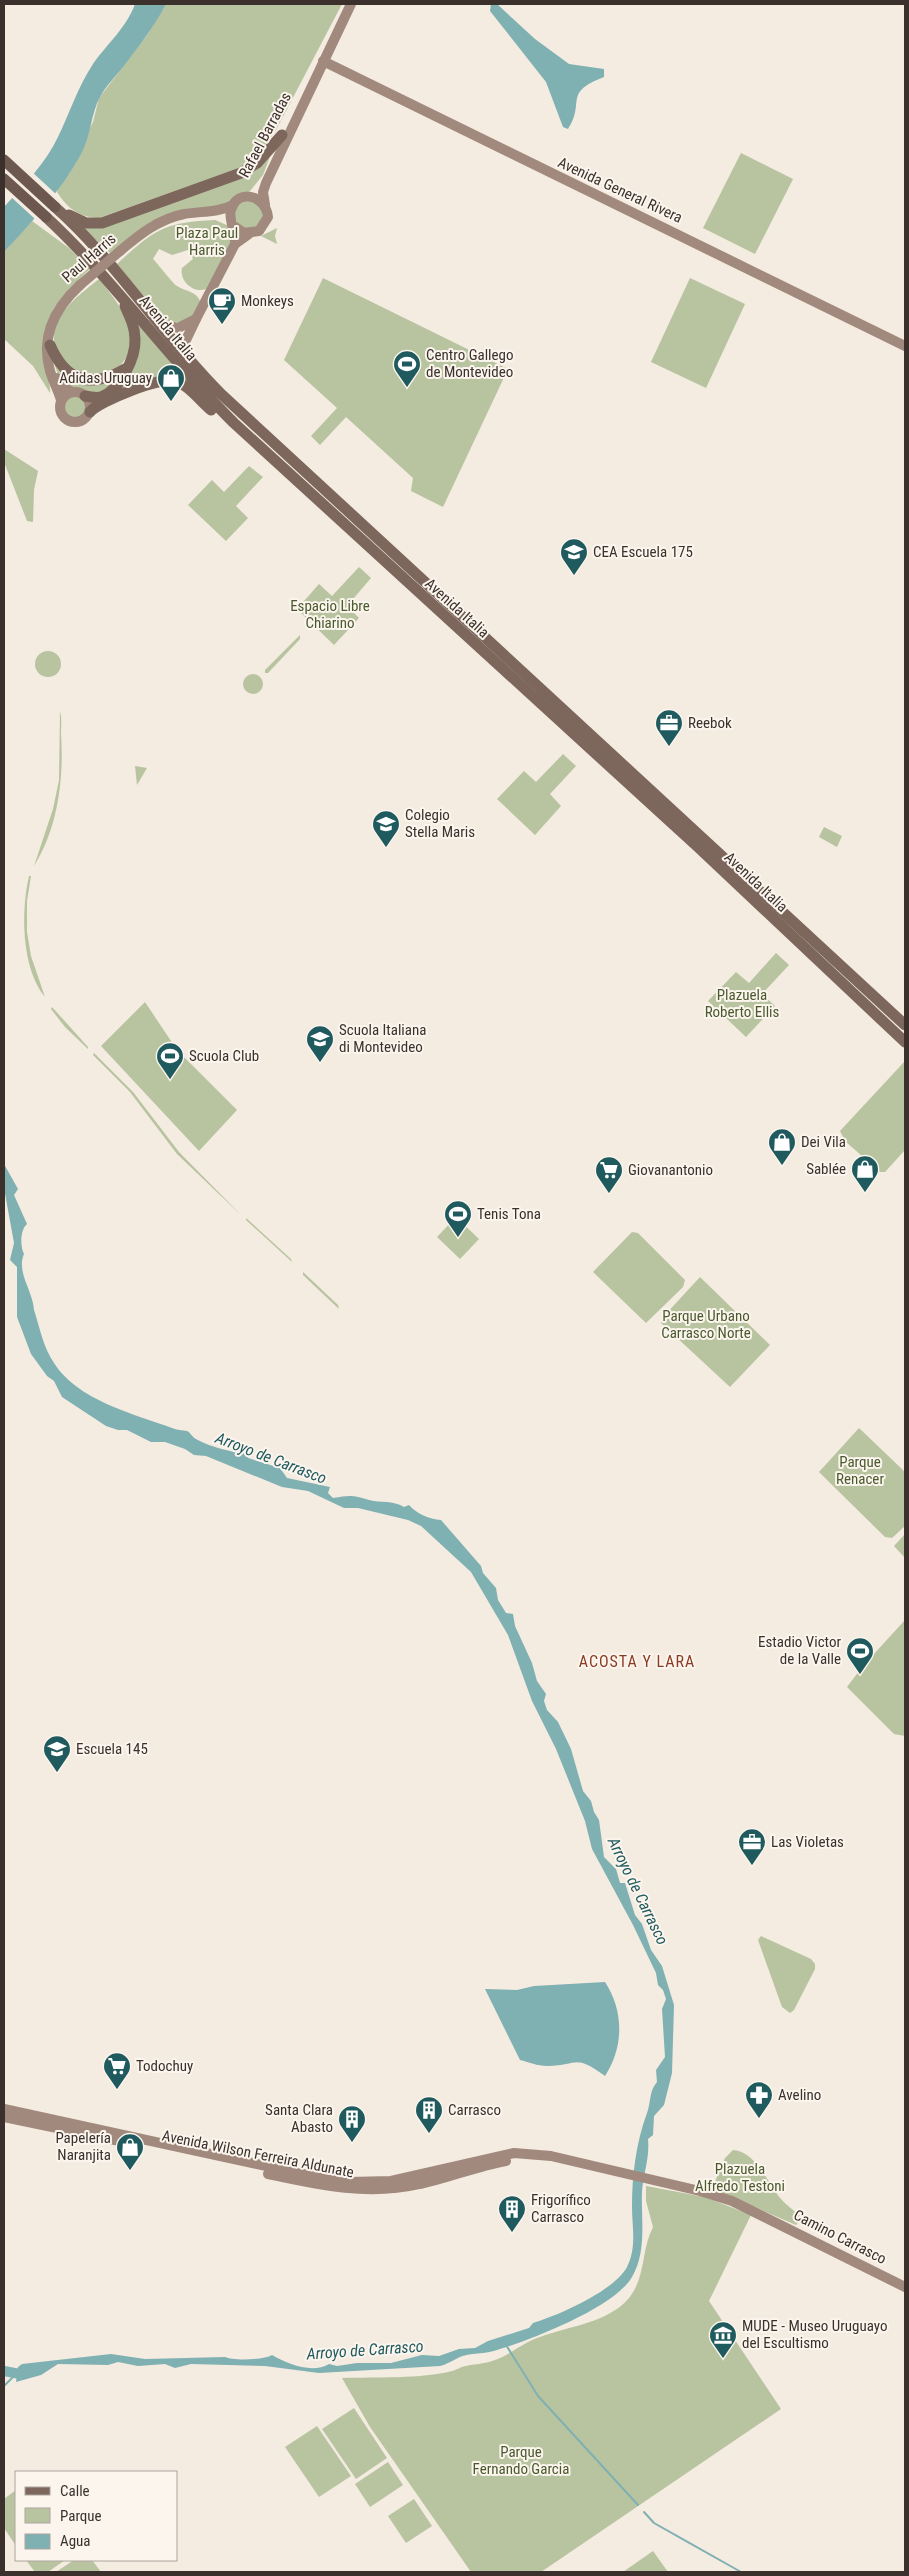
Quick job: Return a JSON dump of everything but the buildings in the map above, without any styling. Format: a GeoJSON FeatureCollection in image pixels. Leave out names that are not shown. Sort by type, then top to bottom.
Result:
{"type":"FeatureCollection","features":[{"type":"Feature","properties":{"kind":"highway","name":"Avenida Italia"},"geometry":{"type":"LineString","coordinates":[[4,160],[55,207]]}},
{"type":"Feature","properties":{"kind":"highway","name":"Avenida Italia"},"geometry":{"type":"LineString","coordinates":[[5,180],[46,217]]}},
{"type":"Feature","properties":{"kind":"main road","name":"Rafael Barradas"},"geometry":{"type":"LineString","coordinates":[[187,358],[187,338],[234,244],[249,234],[259,231],[266,222],[267,211],[264,187],[310,86],[351,4]]}},
{"type":"Feature","properties":{"kind":"main road","name":"Avenida General Rivera"},"geometry":{"type":"LineString","coordinates":[[323,61],[905,346]]}},
{"type":"Feature","properties":{"kind":"main road","name":"Rafael Barradas"},"geometry":{"type":"LineString","coordinates":[[234,244],[233,224],[230,213],[233,205],[262,180],[282,135],[306,89],[310,86]]}},
{"type":"Feature","properties":{"kind":"main road"},"geometry":{"type":"LineString","coordinates":[[55,207],[81,221],[107,222],[241,173],[258,163],[282,135]]}},
{"type":"Feature","properties":{"kind":"main road","name":"Rafael Barradas"},"geometry":{"type":"LineString","coordinates":[[244,197],[258,198],[265,205]]}},
{"type":"Feature","properties":{"kind":"main road","name":"Paul Harris"},"geometry":{"type":"LineString","coordinates":[[61,400],[48,364],[48,332],[53,317],[61,305],[148,229],[170,218],[219,211],[233,205]]}},
{"type":"Feature","properties":{"kind":"main road","name":"Avenida Italia"},"geometry":{"type":"LineString","coordinates":[[55,207],[94,244],[187,358],[297,463],[905,1025]]}},
{"type":"Feature","properties":{"kind":"main road","name":"Avenida Italia"},"geometry":{"type":"LineString","coordinates":[[46,217],[83,251],[179,365],[234,423],[694,844],[905,1042]]}},
{"type":"Feature","properties":{"kind":"main road","name":"Paul Harris"},"geometry":{"type":"LineString","coordinates":[[122,252],[150,232],[171,222],[213,217],[233,224]]}},
{"type":"Feature","properties":{"kind":"main road"},"geometry":{"type":"LineString","coordinates":[[233,224],[240,232],[249,234]]}},
{"type":"Feature","properties":{"kind":"main road","name":"Paul Harris"},"geometry":{"type":"LineString","coordinates":[[72,392],[57,378],[51,363],[50,345],[57,317],[82,285]]}},
{"type":"Feature","properties":{"kind":"main road"},"geometry":{"type":"LineString","coordinates":[[122,295],[133,324],[135,339],[134,350],[126,368],[114,387],[106,394],[97,397],[72,392],[61,400],[60,412],[66,420],[75,423],[82,421],[100,403],[162,380],[173,380],[186,386],[223,420],[234,423]]}},
{"type":"Feature","properties":{"kind":"main road"},"geometry":{"type":"LineString","coordinates":[[178,328],[196,319]]}},
{"type":"Feature","properties":{"kind":"main road"},"geometry":{"type":"LineString","coordinates":[[159,324],[178,328],[187,338]]}},
{"type":"Feature","properties":{"kind":"main road"},"geometry":{"type":"LineString","coordinates":[[50,345],[63,367],[81,378],[102,380],[126,368]]}},
{"type":"Feature","properties":{"kind":"main road"},"geometry":{"type":"LineString","coordinates":[[85,396],[89,402],[90,412]]}},
{"type":"Feature","properties":{"kind":"main road","name":"Avenida Wilson Ferreira Aldunate"},"geometry":{"type":"LineString","coordinates":[[4,2109],[312,2176],[349,2182],[408,2179],[514,2153],[528,2153],[618,2171]]}},
{"type":"Feature","properties":{"kind":"main road","name":"Avenida Wilson Ferreira Aldunate"},"geometry":{"type":"LineString","coordinates":[[4,2117],[308,2182],[349,2189],[391,2190],[408,2187],[500,2162],[536,2155]]}},
{"type":"Feature","properties":{"kind":"main road","name":"Camino Carrasco"},"geometry":{"type":"LineString","coordinates":[[618,2171],[732,2200],[905,2287]]}},
{"type":"Feature","properties":{"kind":"green space"},"geometry":{"type":"Polygon","coordinates":[[[166,4],[342,4],[276,130],[256,157],[239,168],[99,218],[80,214],[65,203],[57,192],[58,188],[93,122],[99,98],[147,35],[166,4]]]}},
{"type":"Feature","properties":{"kind":"green space"},"geometry":{"type":"Polygon","coordinates":[[[741,153],[793,179],[755,254],[703,228],[741,153]]]}},
{"type":"Feature","properties":{"kind":"green space"},"geometry":{"type":"Polygon","coordinates":[[[271,154],[263,175],[250,191],[227,205],[194,211],[110,253],[78,223],[102,226],[271,154]]]}},
{"type":"Feature","properties":{"kind":"green space"},"geometry":{"type":"Polygon","coordinates":[[[249,201],[259,205],[263,215],[259,225],[249,229],[239,225],[235,215],[239,205],[249,201]]]}},
{"type":"Feature","properties":{"kind":"green space","name":"Plaza Paul Harris"},"geometry":{"type":"Polygon","coordinates":[[[215,220],[229,226],[231,242],[206,289],[197,290],[185,282],[182,268],[193,259],[188,250],[172,255],[159,249],[153,259],[175,285],[194,294],[200,301],[193,316],[184,324],[163,319],[117,264],[140,243],[160,230],[183,223],[215,220]]]}},
{"type":"Feature","properties":{"kind":"green space"},"geometry":{"type":"Polygon","coordinates":[[[32,221],[69,248],[90,269],[68,290],[49,320],[44,346],[45,366],[50,393],[33,366],[4,339],[4,252],[32,221]]]}},
{"type":"Feature","properties":{"kind":"green space"},"geometry":{"type":"Polygon","coordinates":[[[277,228],[275,236],[277,244],[261,236],[277,228]]]}},
{"type":"Feature","properties":{"kind":"green space","name":"Centro Gallego de Montevideo"},"geometry":{"type":"Polygon","coordinates":[[[323,278],[508,369],[443,507],[411,491],[413,478],[346,417],[320,445],[311,436],[337,408],[284,360],[323,278]]]}},
{"type":"Feature","properties":{"kind":"green space"},"geometry":{"type":"Polygon","coordinates":[[[690,278],[745,304],[706,388],[651,362],[690,278]]]}},
{"type":"Feature","properties":{"kind":"green space"},"geometry":{"type":"Polygon","coordinates":[[[99,279],[117,303],[129,327],[131,339],[129,351],[122,363],[110,375],[73,373],[56,347],[54,337],[55,326],[67,307],[99,279]]]}},
{"type":"Feature","properties":{"kind":"green space"},"geometry":{"type":"Polygon","coordinates":[[[134,319],[206,401],[181,381],[96,401],[131,364],[134,319]]]}},
{"type":"Feature","properties":{"kind":"green space"},"geometry":{"type":"Polygon","coordinates":[[[53,358],[65,373],[117,377],[105,393],[77,390],[64,382],[53,358]]]}},
{"type":"Feature","properties":{"kind":"green space"},"geometry":{"type":"Polygon","coordinates":[[[75,394],[84,398],[88,407],[84,416],[75,420],[66,416],[62,407],[66,398],[75,394]]]}},
{"type":"Feature","properties":{"kind":"green space"},"geometry":{"type":"Polygon","coordinates":[[[4,449],[38,471],[34,490],[33,522],[27,521],[4,462],[4,449]]]}},
{"type":"Feature","properties":{"kind":"green space"},"geometry":{"type":"Polygon","coordinates":[[[249,466],[263,477],[236,506],[248,518],[226,541],[188,505],[212,480],[224,492],[249,466]]]}},
{"type":"Feature","properties":{"kind":"green space","name":"Espacio Libre Chiarino"},"geometry":{"type":"Polygon","coordinates":[[[359,567],[371,578],[347,606],[359,618],[334,645],[297,609],[319,584],[332,596],[359,567]]]}},
{"type":"Feature","properties":{"kind":"green space"},"geometry":{"type":"Polygon","coordinates":[[[300,635],[300,639],[268,673],[265,673],[265,670],[300,635]]]}},
{"type":"Feature","properties":{"kind":"green space"},"geometry":{"type":"Polygon","coordinates":[[[48,651],[57,655],[61,664],[57,673],[48,677],[39,673],[35,664],[39,655],[48,651]]]}},
{"type":"Feature","properties":{"kind":"green space"},"geometry":{"type":"Polygon","coordinates":[[[253,674],[260,677],[263,684],[260,691],[253,694],[246,691],[243,684],[246,677],[253,674]]]}},
{"type":"Feature","properties":{"kind":"green space"},"geometry":{"type":"Polygon","coordinates":[[[60,712],[61,768],[58,802],[49,836],[34,866],[53,809],[59,780],[60,712]]]}},
{"type":"Feature","properties":{"kind":"green space"},"geometry":{"type":"Polygon","coordinates":[[[563,754],[576,766],[550,794],[561,806],[535,835],[497,799],[524,771],[536,782],[563,754]]]}},
{"type":"Feature","properties":{"kind":"green space"},"geometry":{"type":"Polygon","coordinates":[[[135,766],[147,768],[137,785],[135,766]]]}},
{"type":"Feature","properties":{"kind":"green space"},"geometry":{"type":"Polygon","coordinates":[[[824,827],[842,836],[837,847],[819,837],[824,827]]]}},
{"type":"Feature","properties":{"kind":"green space"},"geometry":{"type":"Polygon","coordinates":[[[29,876],[31,876],[27,901],[27,932],[31,956],[45,997],[31,971],[27,955],[24,922],[29,876]]]}},
{"type":"Feature","properties":{"kind":"green space","name":"Plazuela Roberto Ellis"},"geometry":{"type":"Polygon","coordinates":[[[776,953],[789,965],[762,994],[775,1006],[746,1037],[708,1001],[736,972],[749,983],[776,953]]]}},
{"type":"Feature","properties":{"kind":"green space","name":"Scuola Club"},"geometry":{"type":"Polygon","coordinates":[[[145,1002],[177,1050],[237,1110],[199,1151],[101,1046],[145,1002]]]}},
{"type":"Feature","properties":{"kind":"green space"},"geometry":{"type":"Polygon","coordinates":[[[52,1007],[88,1049],[65,1027],[51,1009],[52,1007]]]}},
{"type":"Feature","properties":{"kind":"green space"},"geometry":{"type":"Polygon","coordinates":[[[94,1053],[133,1092],[179,1152],[241,1215],[177,1154],[130,1092],[93,1055],[94,1053]]]}},
{"type":"Feature","properties":{"kind":"green space"},"geometry":{"type":"Polygon","coordinates":[[[905,1061],[905,1150],[885,1172],[880,1172],[845,1141],[840,1131],[905,1061]]]}},
{"type":"Feature","properties":{"kind":"green space","name":"Tenis Tona"},"geometry":{"type":"Polygon","coordinates":[[[456,1217],[479,1239],[460,1259],[437,1237],[456,1217]]]}},
{"type":"Feature","properties":{"kind":"green space"},"geometry":{"type":"Polygon","coordinates":[[[246,1218],[291,1259],[292,1262],[246,1220],[246,1218]]]}},
{"type":"Feature","properties":{"kind":"green space"},"geometry":{"type":"Polygon","coordinates":[[[632,1232],[638,1233],[685,1280],[683,1287],[646,1323],[593,1272],[632,1232]]]}},
{"type":"Feature","properties":{"kind":"green space"},"geometry":{"type":"Polygon","coordinates":[[[303,1272],[338,1305],[339,1309],[303,1275],[303,1272]]]}},
{"type":"Feature","properties":{"kind":"green space","name":"Parque Urbano Carrasco Norte"},"geometry":{"type":"Polygon","coordinates":[[[700,1277],[770,1345],[730,1387],[661,1323],[664,1316],[700,1277]]]}},
{"type":"Feature","properties":{"kind":"green space","name":"Parque Renacer"},"geometry":{"type":"Polygon","coordinates":[[[859,1428],[905,1472],[905,1526],[892,1538],[885,1537],[819,1472],[859,1428]]]}},
{"type":"Feature","properties":{"kind":"green space"},"geometry":{"type":"Polygon","coordinates":[[[905,1534],[905,1558],[894,1546],[905,1534]]]}},
{"type":"Feature","properties":{"kind":"green space"},"geometry":{"type":"Polygon","coordinates":[[[905,1620],[905,1736],[894,1734],[847,1687],[863,1666],[905,1620]]]}},
{"type":"Feature","properties":{"kind":"green space"},"geometry":{"type":"Polygon","coordinates":[[[761,1936],[811,1959],[815,1964],[815,1969],[794,2010],[790,2013],[782,2007],[758,1940],[761,1936]]]}},
{"type":"Feature","properties":{"kind":"green space","name":"Plazuela Alfredo Testoni"},"geometry":{"type":"Polygon","coordinates":[[[733,2150],[749,2156],[761,2169],[781,2199],[802,2217],[796,2225],[732,2197],[711,2191],[725,2158],[733,2150]]]}},
{"type":"Feature","properties":{"kind":"green space","name":"Parque Fernando Garcia"},"geometry":{"type":"Polygon","coordinates":[[[646,2186],[705,2197],[751,2215],[709,2301],[781,2409],[541,2572],[471,2572],[370,2427],[342,2378],[440,2374],[464,2366],[498,2359],[534,2339],[587,2323],[610,2313],[629,2298],[641,2272],[649,2236],[653,2227],[646,2201],[646,2186]]]}},
{"type":"Feature","properties":{"kind":"green space"},"geometry":{"type":"Polygon","coordinates":[[[354,2408],[387,2458],[356,2479],[322,2429],[354,2408]]]}},
{"type":"Feature","properties":{"kind":"green space"},"geometry":{"type":"Polygon","coordinates":[[[317,2426],[351,2476],[319,2497],[285,2447],[317,2426]]]}},
{"type":"Feature","properties":{"kind":"green space"},"geometry":{"type":"Polygon","coordinates":[[[388,2462],[403,2485],[370,2507],[355,2484],[388,2462]]]}},
{"type":"Feature","properties":{"kind":"green space"},"geometry":{"type":"Polygon","coordinates":[[[15,2491],[15,2544],[4,2528],[4,2499],[15,2491]]]}},
{"type":"Feature","properties":{"kind":"green space"},"geometry":{"type":"Polygon","coordinates":[[[414,2499],[432,2526],[406,2543],[388,2516],[414,2499]]]}},
{"type":"Feature","properties":{"kind":"green space"},"geometry":{"type":"Polygon","coordinates":[[[653,2551],[668,2572],[623,2572],[653,2551]]]}},
{"type":"Feature","properties":{"kind":"green space"},"geometry":{"type":"Polygon","coordinates":[[[27,2561],[64,2561],[48,2572],[35,2572],[27,2561]]]}},
{"type":"Feature","properties":{"kind":"green space"},"geometry":{"type":"Polygon","coordinates":[[[72,2561],[93,2561],[101,2572],[56,2572],[72,2561]]]}},
{"type":"Feature","properties":{"kind":"water"},"geometry":{"type":"Polygon","coordinates":[[[135,4],[166,4],[146,36],[100,97],[84,147],[73,168],[46,206],[4,252],[4,207],[34,174],[53,147],[78,91],[93,64],[122,28],[135,4]]]}},
{"type":"Feature","properties":{"kind":"water"},"geometry":{"type":"Polygon","coordinates":[[[491,4],[497,4],[535,39],[569,64],[604,69],[604,77],[583,88],[579,93],[573,120],[568,129],[563,127],[546,82],[490,11],[491,4]]]}},
{"type":"Feature","properties":{"kind":"water"},"geometry":{"type":"Polygon","coordinates":[[[4,1164],[18,1189],[14,1195],[27,1224],[21,1238],[24,1254],[22,1261],[23,1275],[31,1296],[44,1344],[50,1357],[64,1376],[77,1387],[107,1404],[174,1429],[187,1431],[201,1442],[214,1447],[249,1453],[248,1458],[280,1468],[287,1478],[330,1487],[328,1493],[333,1498],[351,1496],[395,1503],[404,1507],[409,1505],[424,1516],[441,1520],[481,1566],[483,1573],[496,1588],[498,1600],[506,1613],[513,1614],[515,1626],[532,1663],[537,1681],[546,1694],[544,1701],[547,1710],[558,1722],[571,1749],[583,1791],[591,1801],[594,1812],[599,1820],[604,1857],[616,1869],[620,1883],[625,1883],[635,1915],[642,1924],[651,1950],[662,1966],[674,2005],[672,2073],[664,2105],[654,2116],[653,2135],[648,2139],[648,2153],[642,2192],[640,2257],[632,2277],[623,2288],[609,2300],[591,2311],[512,2345],[493,2351],[463,2356],[440,2366],[319,2373],[265,2366],[191,2364],[175,2368],[165,2364],[138,2366],[118,2362],[108,2365],[58,2364],[41,2375],[16,2382],[18,2367],[22,2364],[111,2354],[145,2359],[225,2357],[248,2359],[272,2355],[285,2362],[308,2368],[322,2367],[329,2364],[337,2366],[357,2363],[391,2363],[422,2355],[439,2356],[459,2349],[475,2348],[488,2341],[529,2328],[533,2323],[585,2301],[610,2285],[620,2276],[630,2260],[633,2237],[632,2195],[635,2159],[651,2093],[657,2082],[656,2070],[665,2057],[662,2009],[666,1999],[663,1990],[658,1985],[656,1973],[633,1925],[592,1849],[585,1821],[556,1749],[532,1701],[508,1635],[471,1572],[421,1526],[408,1520],[358,1508],[344,1508],[308,1491],[282,1487],[206,1456],[194,1455],[185,1449],[165,1442],[151,1442],[127,1430],[118,1430],[106,1426],[62,1397],[54,1381],[47,1376],[31,1354],[17,1317],[17,1267],[10,1260],[14,1243],[4,1188],[4,1164]]]}},
{"type":"Feature","properties":{"kind":"water"},"geometry":{"type":"Polygon","coordinates":[[[605,1982],[616,2005],[619,2029],[616,2053],[605,2076],[587,2065],[576,2062],[547,2066],[520,2060],[485,1989],[517,1990],[534,1986],[605,1982]]]}},
{"type":"Feature","properties":{"kind":"pier"},"geometry":{"type":"Polygon","coordinates":[[[31,171],[57,195],[35,219],[10,196],[31,171]]]}},
{"type":"Feature","properties":{"kind":"waterway"},"geometry":{"type":"LineString","coordinates":[[506,2345],[538,2396],[638,2505]]}},
{"type":"Feature","properties":{"kind":"waterway","name":"Arroyo de Carrasco"},"geometry":{"type":"LineString","coordinates":[[4,2371],[20,2374],[29,2372]]}},
{"type":"Feature","properties":{"kind":"waterway"},"geometry":{"type":"LineString","coordinates":[[4,2386],[17,2373]]}},
{"type":"Feature","properties":{"kind":"waterway"},"geometry":{"type":"LineString","coordinates":[[644,2512],[654,2523],[741,2572]]}},
{"type":"Feature","properties":{"kind":"place","name":"Monkeys"},"geometry":{"type":"Point","coordinates":[222,325]}},
{"type":"Feature","properties":{"kind":"place","name":"Centro Gallego de Montevideo"},"geometry":{"type":"Point","coordinates":[407,388]}},
{"type":"Feature","properties":{"kind":"place","name":"Adidas Uruguay"},"geometry":{"type":"Point","coordinates":[171,402]}},
{"type":"Feature","properties":{"kind":"place","name":"CEA Escuela 175"},"geometry":{"type":"Point","coordinates":[574,576]}},
{"type":"Feature","properties":{"kind":"place","name":"Reebok"},"geometry":{"type":"Point","coordinates":[669,747]}},
{"type":"Feature","properties":{"kind":"place","name":"Colegio Stella Maris"},"geometry":{"type":"Point","coordinates":[386,848]}},
{"type":"Feature","properties":{"kind":"place","name":"Scuola Italiana di Montevideo"},"geometry":{"type":"Point","coordinates":[320,1063]}},
{"type":"Feature","properties":{"kind":"place","name":"Scuola Club"},"geometry":{"type":"Point","coordinates":[170,1080]}},
{"type":"Feature","properties":{"kind":"place","name":"Dei Vila"},"geometry":{"type":"Point","coordinates":[782,1166]}},
{"type":"Feature","properties":{"kind":"place","name":"Sablée"},"geometry":{"type":"Point","coordinates":[865,1193]}},
{"type":"Feature","properties":{"kind":"place","name":"Giovanantonio"},"geometry":{"type":"Point","coordinates":[609,1194]}},
{"type":"Feature","properties":{"kind":"place","name":"Tenis Tona"},"geometry":{"type":"Point","coordinates":[458,1238]}},
{"type":"Feature","properties":{"kind":"place","name":"Estadio Victor de la Valle"},"geometry":{"type":"Point","coordinates":[860,1675]}},
{"type":"Feature","properties":{"kind":"place","name":"Escuela 145"},"geometry":{"type":"Point","coordinates":[57,1773]}},
{"type":"Feature","properties":{"kind":"place","name":"Las Violetas"},"geometry":{"type":"Point","coordinates":[752,1866]}},
{"type":"Feature","properties":{"kind":"place","name":"Todochuy"},"geometry":{"type":"Point","coordinates":[117,2090]}},
{"type":"Feature","properties":{"kind":"place","name":"Avelino"},"geometry":{"type":"Point","coordinates":[759,2119]}},
{"type":"Feature","properties":{"kind":"place","name":"Carrasco"},"geometry":{"type":"Point","coordinates":[429,2134]}},
{"type":"Feature","properties":{"kind":"place","name":"Santa Clara Abasto"},"geometry":{"type":"Point","coordinates":[352,2143]}},
{"type":"Feature","properties":{"kind":"place","name":"Papelería Naranjita"},"geometry":{"type":"Point","coordinates":[130,2171]}},
{"type":"Feature","properties":{"kind":"place","name":"Frigorífico Carrasco"},"geometry":{"type":"Point","coordinates":[512,2233]}},
{"type":"Feature","properties":{"kind":"place","name":"MUDE - Museo Uruguayo del Escultismo"},"geometry":{"type":"Point","coordinates":[723,2359]}},
{"type":"Feature","properties":{"kind":"district","name":"ACOSTA Y LARA"},"geometry":{"type":"Point","coordinates":[637,1661]}}]}
